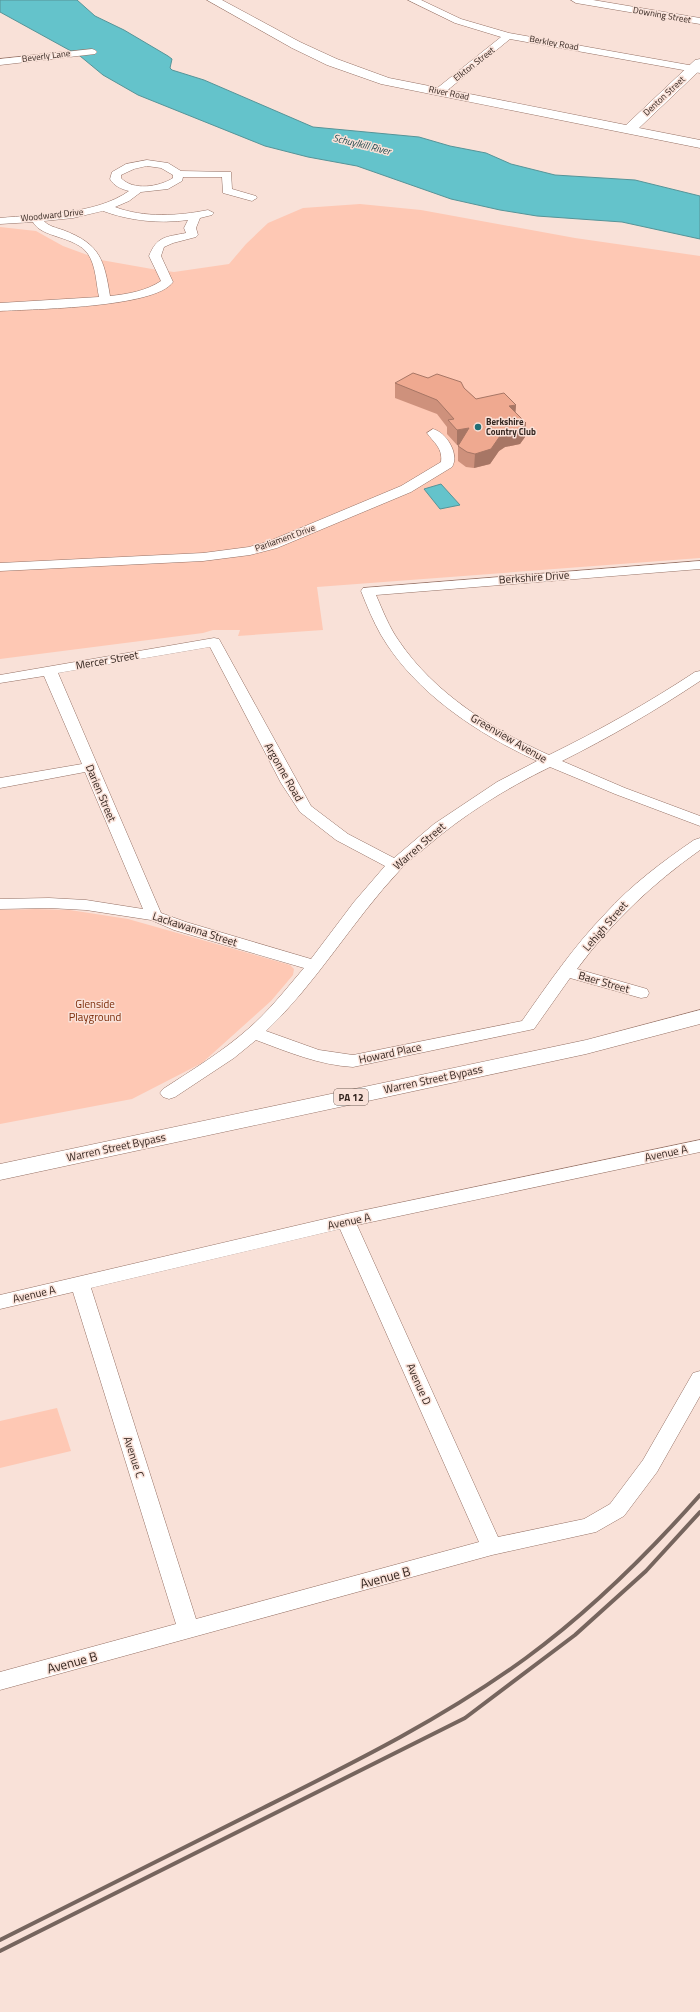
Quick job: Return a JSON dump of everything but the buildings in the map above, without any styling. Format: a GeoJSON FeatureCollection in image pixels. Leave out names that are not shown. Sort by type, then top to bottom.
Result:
{"type":"FeatureCollection","features":[{"type":"Feature","properties":{"kind":"main road","name":"River Road"},"geometry":{"type":"LineString","coordinates":[[213,0],[296,45],[332,62],[386,81],[700,144]]}},
{"type":"Feature","properties":{"kind":"main road","name":"Denton Street"},"geometry":{"type":"LineString","coordinates":[[629,130],[698,67]]}},
{"type":"Feature","properties":{"kind":"main road","name":"Warren Street Bypass"},"geometry":{"type":"LineString","coordinates":[[0,1158],[579,1035],[650,1019],[700,1004]]}},
{"type":"Feature","properties":{"kind":"main road","name":"Warren Street Bypass"},"geometry":{"type":"LineString","coordinates":[[0,1172],[586,1046],[700,1017]]}},
{"type":"Feature","properties":{"kind":"street","name":"Berkley Road"},"geometry":{"type":"LineString","coordinates":[[413,0],[458,21],[508,36],[698,67]]}},
{"type":"Feature","properties":{"kind":"street","name":"Downing Street"},"geometry":{"type":"LineString","coordinates":[[576,0],[700,21]]}},
{"type":"Feature","properties":{"kind":"street","name":"Elkton Street"},"geometry":{"type":"LineString","coordinates":[[440,91],[508,36]]}},
{"type":"Feature","properties":{"kind":"street","name":"Beverly Lane"},"geometry":{"type":"LineString","coordinates":[[0,62],[92,52]]}},
{"type":"Feature","properties":{"kind":"street","name":"Woodward Drive"},"geometry":{"type":"LineString","coordinates":[[143,164],[166,166],[174,169],[178,174],[178,179],[172,184],[163,187],[138,189],[119,183],[115,179],[116,174],[122,169],[143,164]]}},
{"type":"Feature","properties":{"kind":"street","name":"Woodward Drive"},"geometry":{"type":"LineString","coordinates":[[178,174],[227,174],[227,190],[252,198]]}},
{"type":"Feature","properties":{"kind":"street","name":"Woodward Drive"},"geometry":{"type":"LineString","coordinates":[[0,221],[88,211],[132,195],[138,189]]}},
{"type":"Feature","properties":{"kind":"street"},"geometry":{"type":"LineString","coordinates":[[102,207],[115,212],[162,217],[195,216],[208,213]]}},
{"type":"Feature","properties":{"kind":"street"},"geometry":{"type":"LineString","coordinates":[[0,307],[105,300],[148,292],[164,285],[167,282],[165,275],[155,256],[159,245],[169,240],[192,235],[190,228],[195,216]]}},
{"type":"Feature","properties":{"kind":"street"},"geometry":{"type":"LineString","coordinates":[[36,217],[40,225],[77,240],[88,247],[95,256],[105,300]]}},
{"type":"Feature","properties":{"kind":"street","name":"Parliament Drive"},"geometry":{"type":"LineString","coordinates":[[0,567],[204,557],[250,551],[272,545],[406,489],[447,464],[448,452],[443,442],[433,433]]}},
{"type":"Feature","properties":{"kind":"street","name":"Berkshire Drive"},"geometry":{"type":"LineString","coordinates":[[368,591],[700,565]]}},
{"type":"Feature","properties":{"kind":"street","name":"Greenview Avenue"},"geometry":{"type":"LineString","coordinates":[[368,591],[388,636],[410,665],[428,684],[450,702],[494,732],[550,761],[700,821]]}},
{"type":"Feature","properties":{"kind":"street","name":"Mercer Street"},"geometry":{"type":"LineString","coordinates":[[0,678],[214,642]]}},
{"type":"Feature","properties":{"kind":"street","name":"Argonne Road"},"geometry":{"type":"LineString","coordinates":[[214,642],[288,783],[306,809],[342,838],[395,865]]}},
{"type":"Feature","properties":{"kind":"street","name":"Darien Street"},"geometry":{"type":"LineString","coordinates":[[49,670],[154,916]]}},
{"type":"Feature","properties":{"kind":"street","name":"Warren Street"},"geometry":{"type":"LineString","coordinates":[[169,1093],[228,1054],[254,1033],[274,1014],[315,966],[360,906],[395,865],[440,827],[502,785],[606,733],[648,709],[700,675]]}},
{"type":"Feature","properties":{"kind":"street"},"geometry":{"type":"LineString","coordinates":[[0,783],[90,767]]}},
{"type":"Feature","properties":{"kind":"street","name":"Lehigh Street"},"geometry":{"type":"LineString","coordinates":[[528,1025],[599,930],[629,898],[665,868],[700,843]]}},
{"type":"Feature","properties":{"kind":"street","name":"Lackawanna Street"},"geometry":{"type":"LineString","coordinates":[[0,904],[48,903],[86,906],[154,916],[180,926],[315,966]]}},
{"type":"Feature","properties":{"kind":"street","name":"Baer Street"},"geometry":{"type":"LineString","coordinates":[[568,972],[641,993]]}},
{"type":"Feature","properties":{"kind":"street","name":"Howard Place"},"geometry":{"type":"LineString","coordinates":[[254,1033],[320,1056],[353,1061],[528,1025]]}},
{"type":"Feature","properties":{"kind":"street","name":"Avenue A"},"geometry":{"type":"LineString","coordinates":[[0,1302],[346,1221],[700,1146]]}},
{"type":"Feature","properties":{"kind":"street","name":"Avenue D"},"geometry":{"type":"LineString","coordinates":[[346,1221],[492,1547]]}},
{"type":"Feature","properties":{"kind":"street","name":"Avenue C"},"geometry":{"type":"LineString","coordinates":[[80,1284],[189,1630]]}},
{"type":"Feature","properties":{"kind":"street","name":"Avenue B"},"geometry":{"type":"LineString","coordinates":[[0,1681],[492,1547],[588,1526],[617,1510],[650,1466],[700,1378]]}},
{"type":"Feature","properties":{"kind":"green space","name":"Berkshire Country Club"},"geometry":{"type":"Polygon","coordinates":[[[360,204],[421,210],[575,238],[700,256],[700,558],[317,587],[323,630],[238,636],[240,630],[213,630],[203,633],[0,659],[0,227],[36,231],[63,246],[101,260],[174,272],[229,264],[246,244],[268,223],[303,208],[360,204]]]}},
{"type":"Feature","properties":{"kind":"green space","name":"Glenside Playground"},"geometry":{"type":"Polygon","coordinates":[[[0,910],[70,910],[128,919],[290,965],[294,969],[293,975],[271,1001],[202,1063],[132,1099],[0,1124],[0,910]]]}},
{"type":"Feature","properties":{"kind":"green space"},"geometry":{"type":"Polygon","coordinates":[[[57,1408],[71,1451],[0,1468],[0,1421],[57,1408]]]}},
{"type":"Feature","properties":{"kind":"water","name":"Schuylkill River"},"geometry":{"type":"Polygon","coordinates":[[[0,0],[77,0],[95,16],[124,30],[168,56],[172,59],[170,68],[172,70],[204,80],[313,127],[419,137],[450,146],[486,153],[511,164],[555,175],[635,180],[700,196],[700,239],[622,222],[537,216],[500,210],[451,199],[357,166],[308,157],[265,146],[138,95],[103,75],[80,56],[0,12],[0,0]]]}},
{"type":"Feature","properties":{"kind":"water"},"geometry":{"type":"Polygon","coordinates":[[[441,484],[460,505],[440,509],[424,489],[441,484]]]}},
{"type":"Feature","properties":{"kind":"railway"},"geometry":{"type":"LineString","coordinates":[[0,1940],[398,1739],[495,1680],[550,1640],[595,1602],[639,1561],[700,1495]]}},
{"type":"Feature","properties":{"kind":"railway"},"geometry":{"type":"LineString","coordinates":[[0,1951],[465,1718],[575,1635],[646,1571],[700,1512]]}},
{"type":"Feature","properties":{"kind":"place","name":"Berkshire Country Club"},"geometry":{"type":"Point","coordinates":[478,427]}}]}
